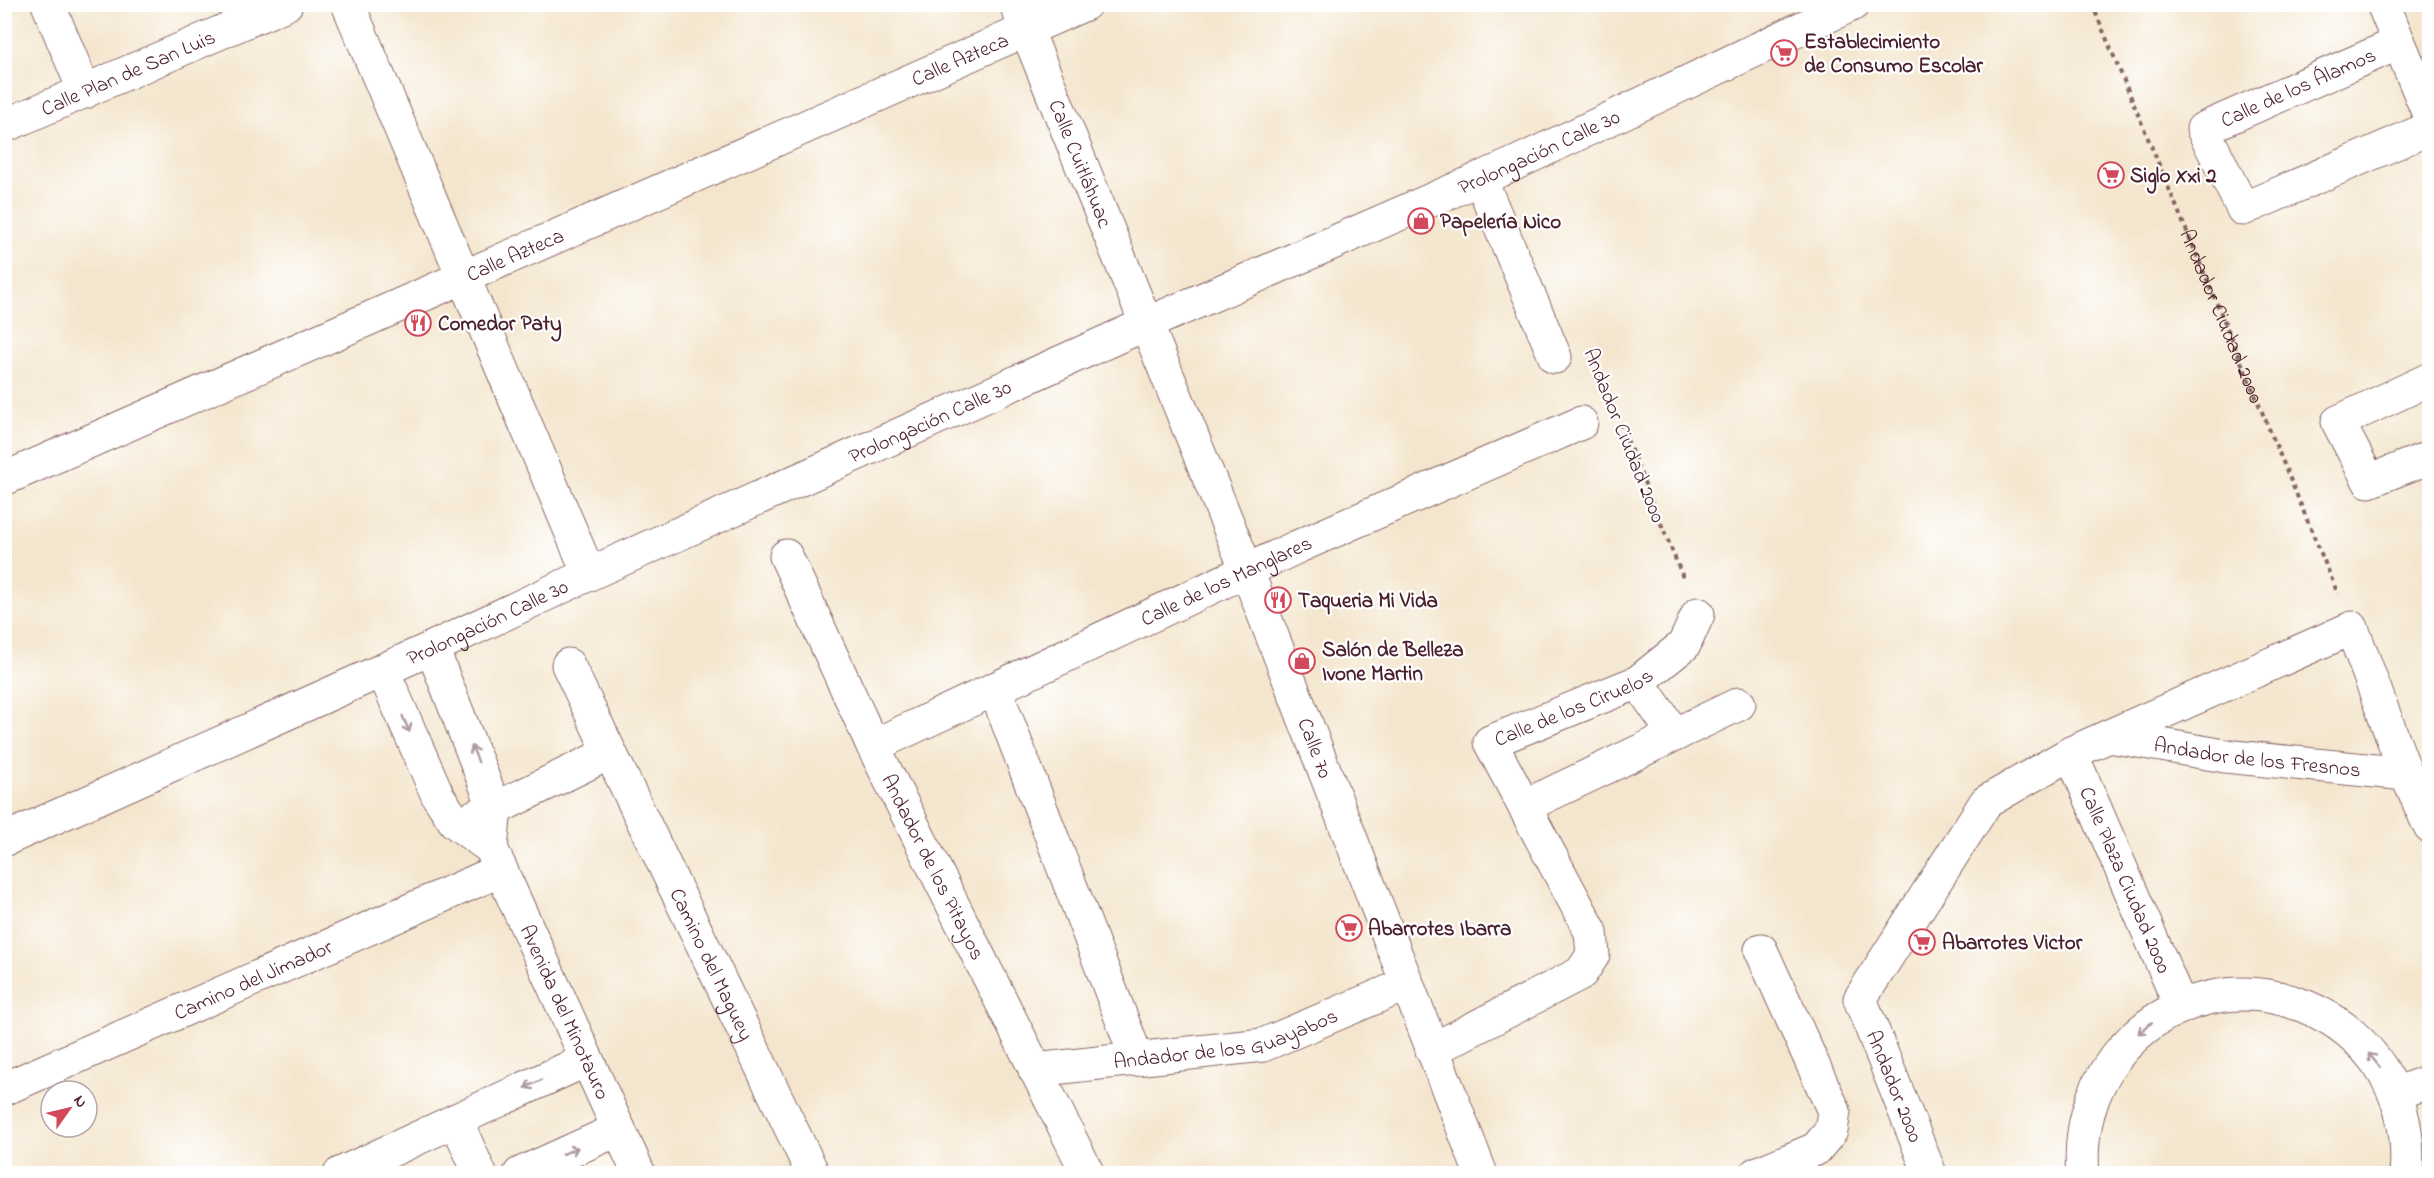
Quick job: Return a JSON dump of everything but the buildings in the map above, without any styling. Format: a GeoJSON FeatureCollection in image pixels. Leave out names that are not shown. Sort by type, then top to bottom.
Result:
{"type":"FeatureCollection","features":[{"type":"Feature","properties":{"kind":"street"},"geometry":{"type":"LineString","coordinates":[[48,4],[85,92]]}},
{"type":"Feature","properties":{"kind":"street","name":"Calle Plan de San Luis"},"geometry":{"type":"LineString","coordinates":[[4,126],[286,4]]}},
{"type":"Feature","properties":{"kind":"street"},"geometry":{"type":"LineString","coordinates":[[348,4],[589,573]]}},
{"type":"Feature","properties":{"kind":"street","name":"Calle Azteca"},"geometry":{"type":"LineString","coordinates":[[4,479],[464,277],[1021,18],[1085,4]]}},
{"type":"Feature","properties":{"kind":"street","name":"Prolongación Calle 30"},"geometry":{"type":"LineString","coordinates":[[4,840],[382,671],[589,573],[1146,324],[1480,178],[1853,4]]}},
{"type":"Feature","properties":{"kind":"street","name":"Calle de los Álamos"},"geometry":{"type":"LineString","coordinates":[[2383,4],[2430,117]]}},
{"type":"Feature","properties":{"kind":"street","name":"Calle Cuitláhuac"},"geometry":{"type":"LineString","coordinates":[[1021,18],[1146,324]]}},
{"type":"Feature","properties":{"kind":"street","name":"Calle de los Álamos"},"geometry":{"type":"LineString","coordinates":[[2398,43],[2203,129],[2242,209],[2430,128]]}},
{"type":"Feature","properties":{"kind":"street"},"geometry":{"type":"LineString","coordinates":[[1480,178],[1555,357]]}},
{"type":"Feature","properties":{"kind":"street","name":"Calle 70"},"geometry":{"type":"LineString","coordinates":[[1146,324],[1247,571],[1481,1173]]}},
{"type":"Feature","properties":{"kind":"street"},"geometry":{"type":"LineString","coordinates":[[2430,379],[2338,422],[2369,482],[2430,457]]}},
{"type":"Feature","properties":{"kind":"street","name":"Calle de los Manglares"},"geometry":{"type":"LineString","coordinates":[[873,746],[1297,546],[1581,423]]}},
{"type":"Feature","properties":{"kind":"street","name":"Andador de los Pitayos"},"geometry":{"type":"LineString","coordinates":[[786,556],[873,746],[1088,1173]]}},
{"type":"Feature","properties":{"kind":"street","name":"Calle de los Ciruelos"},"geometry":{"type":"LineString","coordinates":[[1432,1050],[1581,973],[1593,955],[1590,932],[1490,742],[1638,682],[1684,645],[1698,614]]}},
{"type":"Feature","properties":{"kind":"street"},"geometry":{"type":"LineString","coordinates":[[2071,753],[2352,628],[2406,774],[2430,826]]}},
{"type":"Feature","properties":{"kind":"street","name":"Avenida del Minotauro"},"geometry":{"type":"LineString","coordinates":[[432,648],[495,809],[496,859],[639,1173]]}},
{"type":"Feature","properties":{"kind":"street","name":"Camino del Maguey"},"geometry":{"type":"LineString","coordinates":[[568,665],[813,1173]]}},
{"type":"Feature","properties":{"kind":"street"},"geometry":{"type":"LineString","coordinates":[[382,671],[438,796],[455,822],[496,859]]}},
{"type":"Feature","properties":{"kind":"street"},"geometry":{"type":"LineString","coordinates":[[1638,682],[1675,735]]}},
{"type":"Feature","properties":{"kind":"street"},"geometry":{"type":"LineString","coordinates":[[995,689],[1137,1059]]}},
{"type":"Feature","properties":{"kind":"street"},"geometry":{"type":"LineString","coordinates":[[1525,806],[1739,704]]}},
{"type":"Feature","properties":{"kind":"street","name":"Andador de los Fresnos"},"geometry":{"type":"LineString","coordinates":[[2109,736],[2225,756],[2406,774]]}},
{"type":"Feature","properties":{"kind":"street"},"geometry":{"type":"LineString","coordinates":[[455,822],[495,809],[609,753]]}},
{"type":"Feature","properties":{"kind":"street","name":"Andador 2000"},"geometry":{"type":"LineString","coordinates":[[1930,1173],[1860,999],[1986,802],[2071,753]]}},
{"type":"Feature","properties":{"kind":"street","name":"Calle Plaza Ciudad 2000"},"geometry":{"type":"LineString","coordinates":[[2071,753],[2181,1006]]}},
{"type":"Feature","properties":{"kind":"street","name":"Camino del Jimador"},"geometry":{"type":"LineString","coordinates":[[4,1089],[496,859]]}},
{"type":"Feature","properties":{"kind":"street"},"geometry":{"type":"LineString","coordinates":[[1756,1173],[1816,1149],[1832,1131],[1834,1111],[1761,950]]}},
{"type":"Feature","properties":{"kind":"street","name":"Andador de los Guayabos"},"geometry":{"type":"LineString","coordinates":[[1035,1070],[1263,1045],[1407,984]]}},
{"type":"Feature","properties":{"kind":"street"},"geometry":{"type":"LineString","coordinates":[[2083,1173],[2085,1126],[2093,1096],[2108,1067],[2128,1042],[2152,1022],[2181,1006],[2211,997],[2243,994],[2275,997],[2305,1005],[2334,1021],[2358,1041],[2379,1066],[2395,1094],[2404,1124],[2408,1156],[2406,1173]]}},
{"type":"Feature","properties":{"kind":"street"},"geometry":{"type":"LineString","coordinates":[[340,1173],[586,1060]]}},
{"type":"Feature","properties":{"kind":"street"},"geometry":{"type":"LineString","coordinates":[[2395,1094],[2430,1081]]}},
{"type":"Feature","properties":{"kind":"street"},"geometry":{"type":"LineString","coordinates":[[456,1120],[480,1173]]}},
{"type":"Feature","properties":{"kind":"street"},"geometry":{"type":"LineString","coordinates":[[520,1173],[619,1129]]}},
{"type":"Feature","properties":{"kind":"path","name":"Andador Ciudad 2000"},"geometry":{"type":"LineString","coordinates":[[2092,4],[2352,628]]}},
{"type":"Feature","properties":{"kind":"path","name":"Andador Ciudad 2000"},"geometry":{"type":"LineString","coordinates":[[1590,351],[1608,394]]}},
{"type":"Feature","properties":{"kind":"path","name":"Andador Ciudad 2000"},"geometry":{"type":"LineString","coordinates":[[1617,417],[1698,614]]}},
{"type":"Feature","properties":{"kind":"place","name":"Establecimiento de Consumo Escolar"},"geometry":{"type":"Point","coordinates":[1784,53]}},
{"type":"Feature","properties":{"kind":"place","name":"Siglo Xxi 2"},"geometry":{"type":"Point","coordinates":[2111,175]}},
{"type":"Feature","properties":{"kind":"place","name":"Papelería Nico"},"geometry":{"type":"Point","coordinates":[1421,221]}},
{"type":"Feature","properties":{"kind":"place","name":"Comedor Paty"},"geometry":{"type":"Point","coordinates":[418,323]}},
{"type":"Feature","properties":{"kind":"place","name":"Taqueria Mi Vida"},"geometry":{"type":"Point","coordinates":[1278,600]}},
{"type":"Feature","properties":{"kind":"place","name":"Salón de Belleza Ivone Martin"},"geometry":{"type":"Point","coordinates":[1302,661]}},
{"type":"Feature","properties":{"kind":"place","name":"Abarrotes Ibarra"},"geometry":{"type":"Point","coordinates":[1349,928]}},
{"type":"Feature","properties":{"kind":"place","name":"Abarrotes Victor"},"geometry":{"type":"Point","coordinates":[1922,942]}}]}
